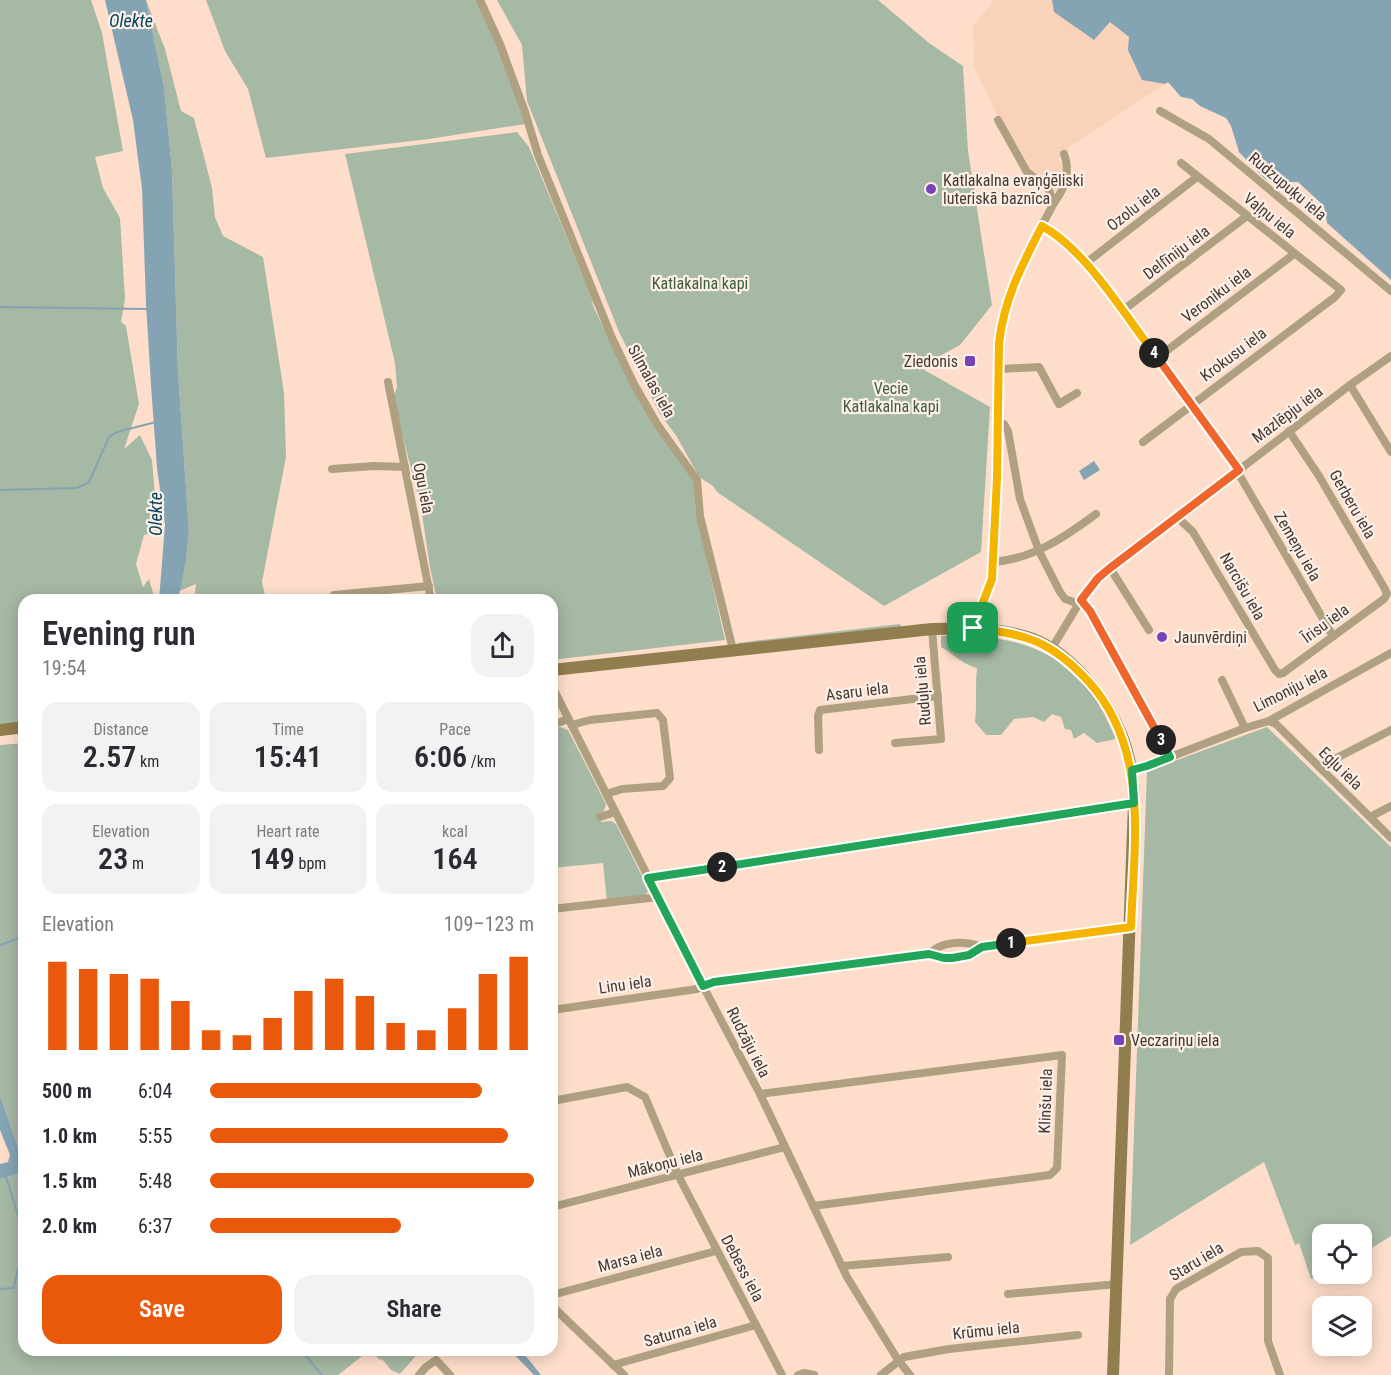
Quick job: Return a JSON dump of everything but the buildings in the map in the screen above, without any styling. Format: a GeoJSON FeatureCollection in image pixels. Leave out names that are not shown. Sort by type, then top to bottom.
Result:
{"type":"FeatureCollection","features":[{"type":"Feature","properties":{"kind":"main road"},"geometry":{"type":"LineString","coordinates":[[558,669],[932,630],[973,628],[1026,636],[1052,648],[1072,663],[1106,704],[1116,719],[1132,770],[1134,803],[1113,1375]]}},
{"type":"Feature","properties":{"kind":"main road"},"geometry":{"type":"LineString","coordinates":[[0,730],[18,728]]}},
{"type":"Feature","properties":{"kind":"street","name":"Silmalas iela"},"geometry":{"type":"LineString","coordinates":[[480,0],[500,44],[533,141],[579,260],[616,347],[657,424],[697,480],[700,516],[733,650]]}},
{"type":"Feature","properties":{"kind":"street","name":"Rudzupuķu iela"},"geometry":{"type":"LineString","coordinates":[[1160,111],[1209,139],[1391,291]]}},
{"type":"Feature","properties":{"kind":"street"},"geometry":{"type":"LineString","coordinates":[[998,120],[1027,172],[1048,188],[1054,203]]}},
{"type":"Feature","properties":{"kind":"street"},"geometry":{"type":"LineString","coordinates":[[973,628],[990,588],[993,562],[999,343],[1006,302],[1066,182],[1067,168],[1064,154]]}},
{"type":"Feature","properties":{"kind":"street","name":"Vaļņu iela"},"geometry":{"type":"LineString","coordinates":[[1181,163],[1341,290]]}},
{"type":"Feature","properties":{"kind":"street","name":"Ozolu iela"},"geometry":{"type":"LineString","coordinates":[[1086,263],[1197,177]]}},
{"type":"Feature","properties":{"kind":"street","name":"Delfīniju iela"},"geometry":{"type":"LineString","coordinates":[[1122,311],[1247,216]]}},
{"type":"Feature","properties":{"kind":"street","name":"Zemeņu iela"},"geometry":{"type":"LineString","coordinates":[[1042,226],[1065,242],[1086,263],[1238,470],[1333,636]]}},
{"type":"Feature","properties":{"kind":"street","name":"Veroniku iela"},"geometry":{"type":"LineString","coordinates":[[1157,358],[1294,254]]}},
{"type":"Feature","properties":{"kind":"street","name":"Krokusu iela"},"geometry":{"type":"LineString","coordinates":[[1143,442],[1335,297],[1341,290]]}},
{"type":"Feature","properties":{"kind":"street","name":"Mazlēpju iela"},"geometry":{"type":"LineString","coordinates":[[1052,648],[1080,602],[1098,578],[1176,516],[1391,356]]}},
{"type":"Feature","properties":{"kind":"street"},"geometry":{"type":"LineString","coordinates":[[1000,369],[1039,367],[1059,404],[1077,393]]}},
{"type":"Feature","properties":{"kind":"street","name":"Ogu iela"},"geometry":{"type":"LineString","coordinates":[[388,382],[430,594]]}},
{"type":"Feature","properties":{"kind":"street"},"geometry":{"type":"LineString","coordinates":[[1350,385],[1391,452]]}},
{"type":"Feature","properties":{"kind":"street"},"geometry":{"type":"LineString","coordinates":[[998,421],[1008,430],[1020,500],[1039,551],[1065,599],[1080,602],[1090,611],[1170,757]]}},
{"type":"Feature","properties":{"kind":"street","name":"Gerberu iela"},"geometry":{"type":"LineString","coordinates":[[1289,431],[1319,476],[1387,594]]}},
{"type":"Feature","properties":{"kind":"street"},"geometry":{"type":"LineString","coordinates":[[332,469],[374,466],[405,467]]}},
{"type":"Feature","properties":{"kind":"street"},"geometry":{"type":"LineString","coordinates":[[993,562],[1039,551],[1068,535],[1096,514]]}},
{"type":"Feature","properties":{"kind":"street","name":"Narcišu iela"},"geometry":{"type":"LineString","coordinates":[[1176,516],[1194,532],[1279,674]]}},
{"type":"Feature","properties":{"kind":"street"},"geometry":{"type":"LineString","coordinates":[[1110,568],[1149,630]]}},
{"type":"Feature","properties":{"kind":"street"},"geometry":{"type":"LineString","coordinates":[[345,594],[429,586]]}},
{"type":"Feature","properties":{"kind":"street","name":"Īrisu iela"},"geometry":{"type":"LineString","coordinates":[[1279,674],[1284,673],[1387,594]]}},
{"type":"Feature","properties":{"kind":"street","name":"Ruduļu iela"},"geometry":{"type":"LineString","coordinates":[[895,743],[941,739],[932,630]]}},
{"type":"Feature","properties":{"kind":"street","name":"Limoniju iela"},"geometry":{"type":"LineString","coordinates":[[1132,770],[1269,721],[1391,653]]}},
{"type":"Feature","properties":{"kind":"street"},"geometry":{"type":"LineString","coordinates":[[1222,680],[1245,728]]}},
{"type":"Feature","properties":{"kind":"street","name":"Asaru iela"},"geometry":{"type":"LineString","coordinates":[[819,750],[818,716],[820,710],[938,696]]}},
{"type":"Feature","properties":{"kind":"street","name":"Rudzāju iela"},"geometry":{"type":"LineString","coordinates":[[558,698],[759,1094],[842,1266],[898,1360],[910,1375]]}},
{"type":"Feature","properties":{"kind":"street"},"geometry":{"type":"LineString","coordinates":[[558,724],[657,713],[663,720],[670,778],[663,786],[622,789],[606,794]]}},
{"type":"Feature","properties":{"kind":"street","name":"Egļu iela"},"geometry":{"type":"LineString","coordinates":[[1269,721],[1276,724],[1391,838]]}},
{"type":"Feature","properties":{"kind":"street"},"geometry":{"type":"LineString","coordinates":[[1319,767],[1391,729]]}},
{"type":"Feature","properties":{"kind":"street"},"geometry":{"type":"LineString","coordinates":[[648,878],[1134,803]]}},
{"type":"Feature","properties":{"kind":"street"},"geometry":{"type":"LineString","coordinates":[[1370,817],[1391,806]]}},
{"type":"Feature","properties":{"kind":"street"},"geometry":{"type":"LineString","coordinates":[[600,817],[615,813]]}},
{"type":"Feature","properties":{"kind":"street"},"geometry":{"type":"LineString","coordinates":[[558,908],[658,897]]}},
{"type":"Feature","properties":{"kind":"street"},"geometry":{"type":"LineString","coordinates":[[703,986],[714,982],[929,954],[952,958],[969,955],[982,947],[1131,927]]}},
{"type":"Feature","properties":{"kind":"street"},"geometry":{"type":"LineString","coordinates":[[929,954],[934,949],[957,942],[968,942],[982,947]]}},
{"type":"Feature","properties":{"kind":"street","name":"Linu iela"},"geometry":{"type":"LineString","coordinates":[[558,1009],[703,986]]}},
{"type":"Feature","properties":{"kind":"street","name":"Klinšu iela"},"geometry":{"type":"LineString","coordinates":[[759,1094],[1062,1055],[1057,1168],[1050,1175],[813,1206]]}},
{"type":"Feature","properties":{"kind":"street","name":"Debess iela"},"geometry":{"type":"LineString","coordinates":[[558,1100],[627,1087],[645,1097],[678,1175],[782,1375]]}},
{"type":"Feature","properties":{"kind":"street","name":"Mākoņu iela"},"geometry":{"type":"LineString","coordinates":[[558,1205],[785,1147]]}},
{"type":"Feature","properties":{"kind":"street","name":"Marsa iela"},"geometry":{"type":"LineString","coordinates":[[558,1293],[716,1251]]}},
{"type":"Feature","properties":{"kind":"street","name":"Staru iela"},"geometry":{"type":"LineString","coordinates":[[1170,1375],[1170,1299],[1172,1293],[1241,1252],[1258,1251],[1268,1258],[1268,1341],[1280,1375]]}},
{"type":"Feature","properties":{"kind":"street"},"geometry":{"type":"LineString","coordinates":[[842,1266],[948,1257]]}},
{"type":"Feature","properties":{"kind":"street"},"geometry":{"type":"LineString","coordinates":[[1008,1294],[1118,1284]]}},
{"type":"Feature","properties":{"kind":"street"},"geometry":{"type":"LineString","coordinates":[[558,1312],[624,1375]]}},
{"type":"Feature","properties":{"kind":"street","name":"Saturna iela"},"geometry":{"type":"LineString","coordinates":[[613,1365],[756,1325]]}},
{"type":"Feature","properties":{"kind":"street","name":"Krūmu iela"},"geometry":{"type":"LineString","coordinates":[[898,1360],[949,1349],[1078,1335]]}},
{"type":"Feature","properties":{"kind":"street"},"geometry":{"type":"LineString","coordinates":[[419,1375],[426,1366],[436,1360],[450,1375]]}},
{"type":"Feature","properties":{"kind":"street"},"geometry":{"type":"LineString","coordinates":[[881,1375],[898,1360]]}},
{"type":"Feature","properties":{"kind":"street"},"geometry":{"type":"LineString","coordinates":[[798,1375],[804,1373],[814,1375]]}},
{"type":"Feature","properties":{"kind":"shaded area"},"geometry":{"type":"Polygon","coordinates":[[[994,0],[1052,0],[1054,12],[1094,40],[1110,22],[1129,37],[1142,80],[1165,84],[1069,147],[1068,151],[1058,158],[1064,167],[1061,185],[1055,192],[1032,171],[1001,117],[997,115],[974,67],[973,26],[994,0]]]}},
{"type":"Feature","properties":{"kind":"green space"},"geometry":{"type":"Polygon","coordinates":[[[0,0],[91,0],[102,33],[123,151],[95,157],[103,188],[120,218],[125,299],[121,322],[126,326],[139,404],[124,449],[140,435],[152,460],[157,518],[155,532],[144,535],[136,564],[143,587],[149,579],[153,594],[18,594],[18,724],[0,725],[0,0]]]}},
{"type":"Feature","properties":{"kind":"green space"},"geometry":{"type":"Polygon","coordinates":[[[146,0],[165,49],[181,111],[194,118],[212,188],[215,217],[223,236],[263,257],[284,393],[286,457],[262,582],[265,594],[195,594],[196,584],[179,591],[186,561],[189,531],[178,371],[172,170],[164,87],[146,0]]]}},
{"type":"Feature","properties":{"kind":"green space"},"geometry":{"type":"Polygon","coordinates":[[[206,0],[477,0],[506,67],[525,124],[429,139],[266,158],[248,89],[225,51],[206,0]]]}},
{"type":"Feature","properties":{"kind":"green space"},"geometry":{"type":"Polygon","coordinates":[[[497,0],[878,0],[929,43],[963,66],[968,151],[992,305],[960,345],[919,367],[990,407],[981,552],[884,606],[717,492],[713,486],[699,477],[677,437],[660,414],[619,332],[527,101],[522,45],[497,0]]]}},
{"type":"Feature","properties":{"kind":"green space"},"geometry":{"type":"Polygon","coordinates":[[[517,132],[529,147],[592,298],[593,306],[613,347],[694,482],[695,507],[725,640],[558,659],[558,594],[436,594],[421,508],[393,398],[397,387],[395,363],[345,154],[517,132]]]}},
{"type":"Feature","properties":{"kind":"green space"},"geometry":{"type":"Polygon","coordinates":[[[900,624],[901,627],[741,645],[737,643],[900,624]]]}},
{"type":"Feature","properties":{"kind":"green space"},"geometry":{"type":"Polygon","coordinates":[[[941,636],[1000,639],[1025,645],[1048,655],[1068,669],[1086,687],[1102,711],[1116,739],[1097,743],[1084,733],[1074,739],[1071,730],[1065,729],[1061,717],[1052,714],[1044,722],[1033,717],[1014,719],[1001,735],[986,735],[975,722],[977,668],[941,647],[941,636]]]}},
{"type":"Feature","properties":{"kind":"green space"},"geometry":{"type":"Polygon","coordinates":[[[558,727],[568,730],[606,804],[604,811],[598,815],[601,822],[611,821],[616,824],[648,892],[642,897],[607,901],[603,863],[558,867],[558,727]]]}},
{"type":"Feature","properties":{"kind":"green space"},"geometry":{"type":"Polygon","coordinates":[[[1267,727],[1391,847],[1391,1236],[1372,1248],[1372,1224],[1312,1224],[1311,1279],[1299,1243],[1295,1245],[1264,1162],[1130,1245],[1147,771],[1267,727]]]}},
{"type":"Feature","properties":{"kind":"green space"},"geometry":{"type":"Polygon","coordinates":[[[18,744],[18,1147],[0,1096],[0,745],[18,744]]]}},
{"type":"Feature","properties":{"kind":"green space"},"geometry":{"type":"Polygon","coordinates":[[[18,1174],[18,1356],[362,1356],[338,1375],[0,1375],[0,1179],[18,1174]]]}},
{"type":"Feature","properties":{"kind":"green space"},"geometry":{"type":"Polygon","coordinates":[[[376,1356],[416,1356],[400,1374],[391,1370],[382,1359],[376,1356]]]}},
{"type":"Feature","properties":{"kind":"water","name":"Olekte"},"geometry":{"type":"Polygon","coordinates":[[[105,0],[146,0],[164,87],[172,170],[178,371],[189,531],[179,594],[159,594],[165,525],[157,468],[151,385],[142,189],[133,120],[105,0]]]}},
{"type":"Feature","properties":{"kind":"water"},"geometry":{"type":"Polygon","coordinates":[[[1052,0],[1391,0],[1391,280],[1327,223],[1324,206],[1298,182],[1274,182],[1265,179],[1239,152],[1231,126],[1226,118],[1200,106],[1192,99],[1181,97],[1168,82],[1165,84],[1142,80],[1128,50],[1129,37],[1110,22],[1094,40],[1054,12],[1052,0]]]}},
{"type":"Feature","properties":{"kind":"water"},"geometry":{"type":"Polygon","coordinates":[[[1094,461],[1100,470],[1084,480],[1079,471],[1094,461]]]}},
{"type":"Feature","properties":{"kind":"water"},"geometry":{"type":"Polygon","coordinates":[[[0,1096],[18,1147],[18,1174],[0,1179],[0,1164],[8,1162],[10,1155],[0,1130],[0,1096]]]}},
{"type":"Feature","properties":{"kind":"water"},"geometry":{"type":"Polygon","coordinates":[[[516,1356],[526,1356],[541,1375],[534,1375],[516,1356]]]}},
{"type":"Feature","properties":{"kind":"waterway"},"geometry":{"type":"LineString","coordinates":[[0,307],[147,309]]}},
{"type":"Feature","properties":{"kind":"waterway"},"geometry":{"type":"LineString","coordinates":[[0,490],[77,488],[89,482],[109,437],[117,432],[156,422]]}},
{"type":"Feature","properties":{"kind":"waterway"},"geometry":{"type":"LineString","coordinates":[[0,945],[18,938]]}},
{"type":"Feature","properties":{"kind":"waterway"},"geometry":{"type":"LineString","coordinates":[[6,1177],[18,1215]]}},
{"type":"Feature","properties":{"kind":"waterway"},"geometry":{"type":"LineString","coordinates":[[0,1289],[14,1288],[18,1269]]}},
{"type":"Feature","properties":{"kind":"waterway"},"geometry":{"type":"LineString","coordinates":[[306,1356],[322,1375]]}},
{"type":"Feature","properties":{"kind":"place","name":"Katlakalna evaņģēliski luteriskā baznīca"},"geometry":{"type":"Point","coordinates":[931,189]}},
{"type":"Feature","properties":{"kind":"place","name":"Ziedonis"},"geometry":{"type":"Point","coordinates":[970,361]}},
{"type":"Feature","properties":{"kind":"place","name":"Jaunvērdiņi"},"geometry":{"type":"Point","coordinates":[1162,637]}},
{"type":"Feature","properties":{"kind":"place","name":"Veczariņu iela"},"geometry":{"type":"Point","coordinates":[1119,1040]}},
{"type":"Feature","properties":{"kind":"route"},"geometry":{"type":"LineString","coordinates":[[973,628],[992,579],[1001,323],[1015,280],[1042,226],[1065,242],[1086,263],[1239,470],[1110,568],[1098,578],[1081,600],[1090,611],[1170,757],[1132,770],[1134,791],[1134,803],[648,878],[703,986],[714,982],[929,954],[952,958],[969,955],[982,947],[1131,927],[1134,803],[1134,791],[1128,754],[1116,719],[1095,689],[1072,663],[1052,648],[1026,636],[973,628]]}},
{"type":"Feature","properties":{"kind":"park label","name":"Katlakalna kapi"},"geometry":{"type":"Point","coordinates":[700,283]}},
{"type":"Feature","properties":{"kind":"park label","name":"Vecie Katlakalna kapi"},"geometry":{"type":"Point","coordinates":[891,397]}}]}
